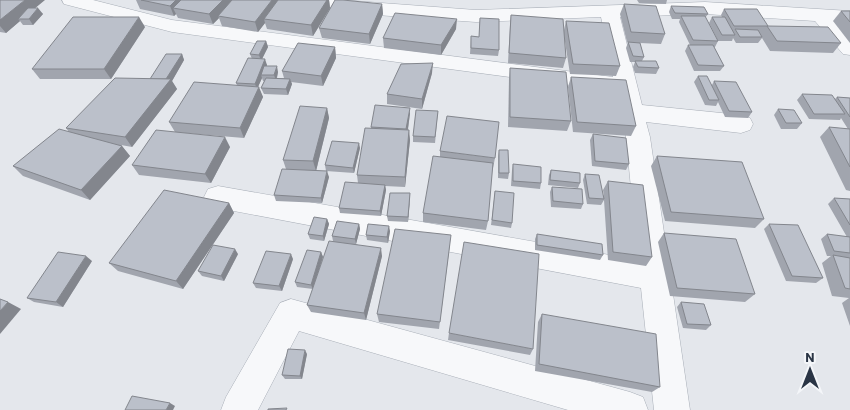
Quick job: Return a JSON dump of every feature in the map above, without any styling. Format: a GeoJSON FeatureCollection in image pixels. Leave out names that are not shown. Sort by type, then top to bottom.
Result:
{"type":"FeatureCollection","features":[{"type":"Feature","properties":{"kind":"street"},"geometry":{"type":"LineString","coordinates":[[71,0],[172,26],[626,85]]}},
{"type":"Feature","properties":{"kind":"street"},"geometry":{"type":"LineString","coordinates":[[308,0],[348,7],[444,7],[476,16],[624,7],[705,8],[848,17]]}},
{"type":"Feature","properties":{"kind":"street"},"geometry":{"type":"LineString","coordinates":[[837,0],[848,17]]}},
{"type":"Feature","properties":{"kind":"street"},"geometry":{"type":"LineString","coordinates":[[624,7],[626,85],[638,136],[672,410]]}},
{"type":"Feature","properties":{"kind":"street"},"geometry":{"type":"LineString","coordinates":[[821,15],[850,50]]}},
{"type":"Feature","properties":{"kind":"street"},"geometry":{"type":"LineString","coordinates":[[632,112],[741,124]]}},
{"type":"Feature","properties":{"kind":"street"},"geometry":{"type":"LineString","coordinates":[[218,197],[656,277]]}},
{"type":"Feature","properties":{"kind":"street"},"geometry":{"type":"LineString","coordinates":[[239,410],[291,314],[630,410]]}},
{"type":"Feature","properties":{"kind":"building"},"geometry":{"type":"Polygon","coordinates":[[[0,0],[25,0],[0,20],[0,0]]]}},
{"type":"Feature","properties":{"kind":"building"},"geometry":{"type":"Polygon","coordinates":[[[141,0],[176,0],[170,6],[141,0]]]}},
{"type":"Feature","properties":{"kind":"building"},"geometry":{"type":"Polygon","coordinates":[[[181,0],[223,0],[209,14],[173,8],[181,0]]]}},
{"type":"Feature","properties":{"kind":"building"},"geometry":{"type":"Polygon","coordinates":[[[232,0],[272,0],[255,22],[218,16],[232,0]]]}},
{"type":"Feature","properties":{"kind":"building"},"geometry":{"type":"Polygon","coordinates":[[[278,0],[327,0],[311,25],[264,19],[278,0]]]}},
{"type":"Feature","properties":{"kind":"building"},"geometry":{"type":"Polygon","coordinates":[[[335,0],[382,4],[369,34],[319,28],[335,0]]]}},
{"type":"Feature","properties":{"kind":"building"},"geometry":{"type":"Polygon","coordinates":[[[624,4],[656,6],[665,34],[631,32],[624,4]]]}},
{"type":"Feature","properties":{"kind":"building"},"geometry":{"type":"Polygon","coordinates":[[[671,6],[704,7],[708,14],[675,13],[671,6]]]}},
{"type":"Feature","properties":{"kind":"building"},"geometry":{"type":"Polygon","coordinates":[[[28,8],[38,8],[29,19],[18,19],[28,8]]]}},
{"type":"Feature","properties":{"kind":"building"},"geometry":{"type":"Polygon","coordinates":[[[724,9],[757,9],[768,26],[734,26],[724,9]]]}},
{"type":"Feature","properties":{"kind":"building"},"geometry":{"type":"Polygon","coordinates":[[[841,11],[850,11],[850,22],[841,11]]]}},
{"type":"Feature","properties":{"kind":"building"},"geometry":{"type":"Polygon","coordinates":[[[395,13],[457,19],[441,45],[383,38],[395,13]]]}},
{"type":"Feature","properties":{"kind":"building"},"geometry":{"type":"Polygon","coordinates":[[[511,15],[563,19],[566,58],[509,53],[511,15]]]}},
{"type":"Feature","properties":{"kind":"building"},"geometry":{"type":"Polygon","coordinates":[[[681,16],[705,16],[718,41],[693,40],[681,16]]]}},
{"type":"Feature","properties":{"kind":"building"},"geometry":{"type":"Polygon","coordinates":[[[73,17],[139,17],[104,69],[32,69],[73,17]]]}},
{"type":"Feature","properties":{"kind":"building"},"geometry":{"type":"Polygon","coordinates":[[[712,17],[725,17],[735,35],[722,35],[712,17]]]}},
{"type":"Feature","properties":{"kind":"building"},"geometry":{"type":"Polygon","coordinates":[[[480,18],[499,19],[499,50],[471,48],[471,36],[479,37],[480,18]]]}},
{"type":"Feature","properties":{"kind":"building"},"geometry":{"type":"Polygon","coordinates":[[[566,21],[609,23],[620,66],[573,64],[566,21]]]}},
{"type":"Feature","properties":{"kind":"building"},"geometry":{"type":"Polygon","coordinates":[[[767,26],[828,27],[841,43],[777,41],[767,26]]]}},
{"type":"Feature","properties":{"kind":"building"},"geometry":{"type":"Polygon","coordinates":[[[735,29],[758,30],[762,37],[740,37],[735,29]]]}},
{"type":"Feature","properties":{"kind":"building"},"geometry":{"type":"Polygon","coordinates":[[[257,41],[266,41],[259,55],[250,54],[257,41]]]}},
{"type":"Feature","properties":{"kind":"building"},"geometry":{"type":"Polygon","coordinates":[[[628,42],[640,43],[644,57],[633,56],[628,42]]]}},
{"type":"Feature","properties":{"kind":"building"},"geometry":{"type":"Polygon","coordinates":[[[298,43],[335,47],[321,76],[282,71],[298,43]]]}},
{"type":"Feature","properties":{"kind":"building"},"geometry":{"type":"Polygon","coordinates":[[[688,45],[713,45],[724,66],[698,65],[688,45]]]}},
{"type":"Feature","properties":{"kind":"building"},"geometry":{"type":"Polygon","coordinates":[[[166,54],[182,54],[166,79],[150,79],[166,54]]]}},
{"type":"Feature","properties":{"kind":"building"},"geometry":{"type":"Polygon","coordinates":[[[248,58],[265,59],[255,84],[236,83],[248,58]]]}},
{"type":"Feature","properties":{"kind":"building"},"geometry":{"type":"Polygon","coordinates":[[[635,61],[656,61],[659,68],[638,67],[635,61]]]}},
{"type":"Feature","properties":{"kind":"building"},"geometry":{"type":"Polygon","coordinates":[[[433,63],[422,99],[387,94],[401,64],[433,63]]]}},
{"type":"Feature","properties":{"kind":"building"},"geometry":{"type":"Polygon","coordinates":[[[264,66],[277,66],[274,75],[261,75],[264,66]]]}},
{"type":"Feature","properties":{"kind":"building"},"geometry":{"type":"Polygon","coordinates":[[[510,68],[566,72],[571,121],[510,117],[510,68]]]}},
{"type":"Feature","properties":{"kind":"building"},"geometry":{"type":"Polygon","coordinates":[[[698,76],[707,76],[719,100],[709,100],[698,76]]]}},
{"type":"Feature","properties":{"kind":"building"},"geometry":{"type":"Polygon","coordinates":[[[571,77],[626,80],[636,126],[577,122],[571,77]]]}},
{"type":"Feature","properties":{"kind":"building"},"geometry":{"type":"Polygon","coordinates":[[[115,78],[171,79],[125,137],[66,128],[115,78]]]}},
{"type":"Feature","properties":{"kind":"building"},"geometry":{"type":"Polygon","coordinates":[[[266,78],[290,79],[286,89],[261,88],[266,78]]]}},
{"type":"Feature","properties":{"kind":"building"},"geometry":{"type":"Polygon","coordinates":[[[714,81],[736,82],[752,112],[729,111],[714,81]]]}},
{"type":"Feature","properties":{"kind":"building"},"geometry":{"type":"Polygon","coordinates":[[[194,82],[259,87],[240,128],[169,122],[194,82]]]}},
{"type":"Feature","properties":{"kind":"building"},"geometry":{"type":"Polygon","coordinates":[[[802,94],[832,95],[845,114],[814,114],[802,94]]]}},
{"type":"Feature","properties":{"kind":"building"},"geometry":{"type":"Polygon","coordinates":[[[837,97],[850,98],[850,117],[837,97]]]}},
{"type":"Feature","properties":{"kind":"building"},"geometry":{"type":"Polygon","coordinates":[[[375,105],[410,108],[406,129],[371,127],[375,105]]]}},
{"type":"Feature","properties":{"kind":"building"},"geometry":{"type":"Polygon","coordinates":[[[300,106],[327,108],[313,161],[283,160],[300,106]]]}},
{"type":"Feature","properties":{"kind":"building"},"geometry":{"type":"Polygon","coordinates":[[[778,109],[794,110],[802,123],[786,123],[778,109]]]}},
{"type":"Feature","properties":{"kind":"building"},"geometry":{"type":"Polygon","coordinates":[[[416,110],[438,111],[435,137],[413,136],[416,110]]]}},
{"type":"Feature","properties":{"kind":"building"},"geometry":{"type":"Polygon","coordinates":[[[447,116],[499,122],[495,158],[440,151],[447,116]]]}},
{"type":"Feature","properties":{"kind":"building"},"geometry":{"type":"Polygon","coordinates":[[[829,127],[850,129],[850,167],[829,127]]]}},
{"type":"Feature","properties":{"kind":"building"},"geometry":{"type":"Polygon","coordinates":[[[365,128],[409,130],[405,177],[357,175],[365,128]]]}},
{"type":"Feature","properties":{"kind":"building"},"geometry":{"type":"Polygon","coordinates":[[[59,129],[122,146],[81,190],[13,166],[59,129]]]}},
{"type":"Feature","properties":{"kind":"building"},"geometry":{"type":"Polygon","coordinates":[[[156,130],[225,137],[205,174],[132,165],[156,130]]]}},
{"type":"Feature","properties":{"kind":"building"},"geometry":{"type":"Polygon","coordinates":[[[593,134],[626,138],[629,164],[595,161],[593,134]]]}},
{"type":"Feature","properties":{"kind":"building"},"geometry":{"type":"Polygon","coordinates":[[[332,141],[359,143],[353,168],[325,165],[332,141]]]}},
{"type":"Feature","properties":{"kind":"building"},"geometry":{"type":"Polygon","coordinates":[[[499,150],[508,150],[509,173],[499,173],[499,150]]]}},
{"type":"Feature","properties":{"kind":"building"},"geometry":{"type":"Polygon","coordinates":[[[433,156],[493,163],[488,221],[423,213],[433,156]]]}},
{"type":"Feature","properties":{"kind":"building"},"geometry":{"type":"Polygon","coordinates":[[[657,156],[742,162],[764,219],[671,212],[657,156]]]}},
{"type":"Feature","properties":{"kind":"building"},"geometry":{"type":"Polygon","coordinates":[[[513,164],[541,167],[541,183],[513,181],[513,164]]]}},
{"type":"Feature","properties":{"kind":"building"},"geometry":{"type":"Polygon","coordinates":[[[282,169],[327,171],[321,198],[274,195],[282,169]]]}},
{"type":"Feature","properties":{"kind":"building"},"geometry":{"type":"Polygon","coordinates":[[[551,170],[580,173],[580,183],[550,180],[551,170]]]}},
{"type":"Feature","properties":{"kind":"building"},"geometry":{"type":"Polygon","coordinates":[[[585,174],[599,175],[604,199],[589,198],[585,174]]]}},
{"type":"Feature","properties":{"kind":"building"},"geometry":{"type":"Polygon","coordinates":[[[608,181],[643,185],[652,257],[613,252],[608,181]]]}},
{"type":"Feature","properties":{"kind":"building"},"geometry":{"type":"Polygon","coordinates":[[[345,182],[385,185],[380,211],[339,208],[345,182]]]}},
{"type":"Feature","properties":{"kind":"building"},"geometry":{"type":"Polygon","coordinates":[[[552,187],[582,189],[583,204],[553,201],[552,187]]]}},
{"type":"Feature","properties":{"kind":"building"},"geometry":{"type":"Polygon","coordinates":[[[164,190],[229,203],[176,281],[109,263],[164,190]]]}},
{"type":"Feature","properties":{"kind":"building"},"geometry":{"type":"Polygon","coordinates":[[[495,191],[514,193],[512,223],[492,220],[495,191]]]}},
{"type":"Feature","properties":{"kind":"building"},"geometry":{"type":"Polygon","coordinates":[[[390,193],[410,193],[408,217],[387,216],[390,193]]]}},
{"type":"Feature","properties":{"kind":"building"},"geometry":{"type":"Polygon","coordinates":[[[834,198],[850,199],[850,225],[834,198]]]}},
{"type":"Feature","properties":{"kind":"building"},"geometry":{"type":"Polygon","coordinates":[[[314,217],[327,219],[323,236],[308,234],[314,217]]]}},
{"type":"Feature","properties":{"kind":"building"},"geometry":{"type":"Polygon","coordinates":[[[337,221],[359,224],[355,239],[332,236],[337,221]]]}},
{"type":"Feature","properties":{"kind":"building"},"geometry":{"type":"Polygon","coordinates":[[[368,224],[389,226],[387,237],[366,235],[368,224]]]}},
{"type":"Feature","properties":{"kind":"building"},"geometry":{"type":"Polygon","coordinates":[[[769,224],[798,225],[823,278],[792,276],[769,224]]]}},
{"type":"Feature","properties":{"kind":"building"},"geometry":{"type":"Polygon","coordinates":[[[395,229],[451,235],[440,322],[377,314],[395,229]]]}},
{"type":"Feature","properties":{"kind":"building"},"geometry":{"type":"Polygon","coordinates":[[[664,233],[736,239],[755,294],[677,288],[664,233]]]}},
{"type":"Feature","properties":{"kind":"building"},"geometry":{"type":"Polygon","coordinates":[[[537,234],[602,244],[603,255],[537,245],[537,234]]]}},
{"type":"Feature","properties":{"kind":"building"},"geometry":{"type":"Polygon","coordinates":[[[827,234],[850,237],[850,253],[834,251],[827,234]]]}},
{"type":"Feature","properties":{"kind":"building"},"geometry":{"type":"Polygon","coordinates":[[[329,241],[381,248],[364,313],[307,305],[329,241]]]}},
{"type":"Feature","properties":{"kind":"building"},"geometry":{"type":"Polygon","coordinates":[[[464,242],[539,254],[533,349],[449,333],[464,242]]]}},
{"type":"Feature","properties":{"kind":"building"},"geometry":{"type":"Polygon","coordinates":[[[213,245],[235,249],[221,276],[198,271],[213,245]]]}},
{"type":"Feature","properties":{"kind":"building"},"geometry":{"type":"Polygon","coordinates":[[[307,250],[321,252],[311,285],[295,282],[307,250]]]}},
{"type":"Feature","properties":{"kind":"building"},"geometry":{"type":"Polygon","coordinates":[[[266,251],[291,254],[279,286],[253,283],[266,251]]]}},
{"type":"Feature","properties":{"kind":"building"},"geometry":{"type":"Polygon","coordinates":[[[58,252],[86,256],[56,302],[27,298],[58,252]]]}},
{"type":"Feature","properties":{"kind":"building"},"geometry":{"type":"Polygon","coordinates":[[[833,255],[850,258],[850,289],[845,288],[833,255]]]}},
{"type":"Feature","properties":{"kind":"building"},"geometry":{"type":"Polygon","coordinates":[[[0,299],[8,302],[0,311],[0,299]]]}},
{"type":"Feature","properties":{"kind":"building"},"geometry":{"type":"Polygon","coordinates":[[[681,302],[704,304],[711,325],[687,324],[681,302]]]}},
{"type":"Feature","properties":{"kind":"building"},"geometry":{"type":"Polygon","coordinates":[[[542,314],[656,334],[660,387],[539,364],[542,314]]]}},
{"type":"Feature","properties":{"kind":"building"},"geometry":{"type":"Polygon","coordinates":[[[288,349],[305,350],[300,376],[282,375],[288,349]]]}},
{"type":"Feature","properties":{"kind":"building"},"geometry":{"type":"Polygon","coordinates":[[[132,396],[170,403],[166,410],[125,410],[132,396]]]}},
{"type":"Feature","properties":{"kind":"building"},"geometry":{"type":"Polygon","coordinates":[[[287,408],[286,410],[268,410],[268,409],[287,408]]]}}]}
